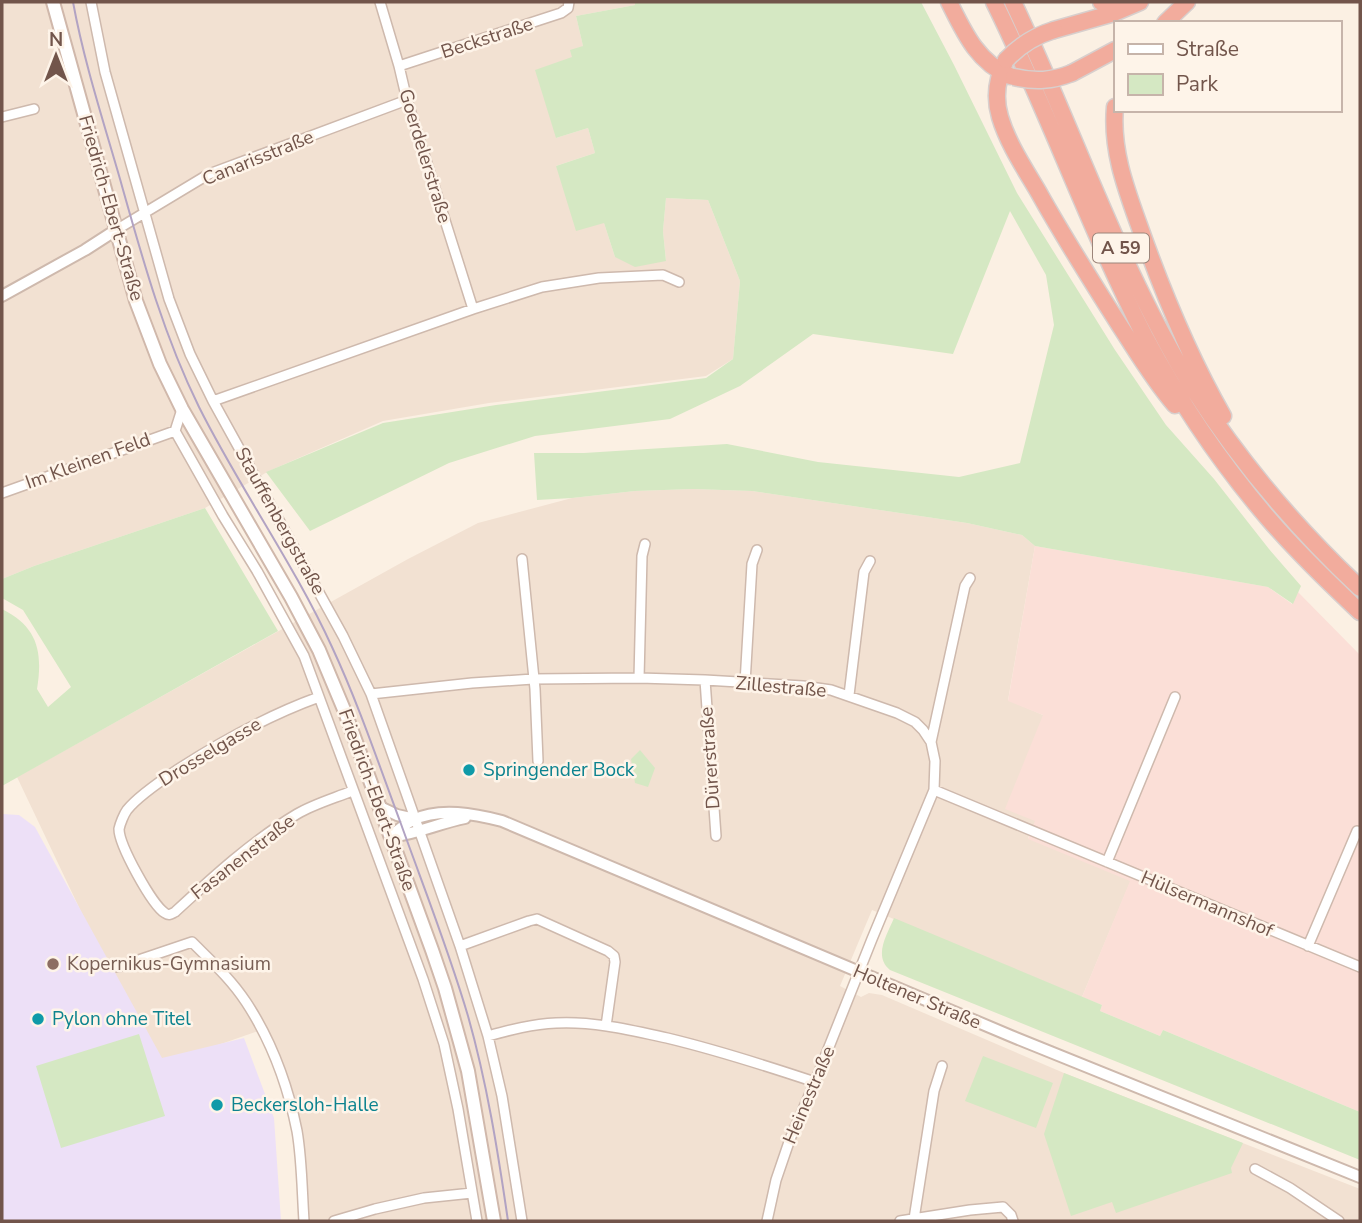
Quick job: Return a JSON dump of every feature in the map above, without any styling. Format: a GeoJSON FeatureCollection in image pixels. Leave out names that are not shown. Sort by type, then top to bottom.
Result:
{"type":"FeatureCollection","features":[{"type":"Feature","properties":{"kind":"highway"},"geometry":{"type":"LineString","coordinates":[[949,2],[974,48],[986,62],[1029,80],[1059,78],[1114,51]]}},
{"type":"Feature","properties":{"kind":"highway","name":"A 59"},"geometry":{"type":"LineString","coordinates":[[994,2],[1114,274],[1178,395],[1212,447],[1268,519],[1315,570],[1360,612]]}},
{"type":"Feature","properties":{"kind":"highway","name":"A 59"},"geometry":{"type":"LineString","coordinates":[[1013,2],[1129,268],[1193,388],[1226,439],[1283,510],[1326,557],[1360,588]]}},
{"type":"Feature","properties":{"kind":"highway"},"geometry":{"type":"LineString","coordinates":[[1101,2],[1123,2]]}},
{"type":"Feature","properties":{"kind":"highway"},"geometry":{"type":"LineString","coordinates":[[1140,2],[1028,40],[1016,49],[997,86],[996,101],[1008,138],[1089,278],[1161,387],[1212,447]]}},
{"type":"Feature","properties":{"kind":"highway"},"geometry":{"type":"LineString","coordinates":[[1115,112],[1114,138],[1118,159],[1153,266],[1190,355],[1258,480]]}},
{"type":"Feature","properties":{"kind":"main road","name":"Friedrich-Ebert-Straße"},"geometry":{"type":"LineString","coordinates":[[52,2],[136,301],[160,364],[182,409],[291,597],[319,650],[345,712],[445,988],[468,1071],[494,1221]]}},
{"type":"Feature","properties":{"kind":"street","name":"Stauffenbergstraße"},"geometry":{"type":"LineString","coordinates":[[91,2],[105,72],[169,299],[190,354],[213,401],[343,636],[371,694],[415,819],[415,833],[460,946],[488,1036],[502,1096],[522,1221]]}},
{"type":"Feature","properties":{"kind":"street","name":"Goerdelerstraße"},"geometry":{"type":"LineString","coordinates":[[380,2],[407,100],[473,309]]}},
{"type":"Feature","properties":{"kind":"street","name":"Beckstraße"},"geometry":{"type":"LineString","coordinates":[[399,66],[561,13],[568,8],[569,2]]}},
{"type":"Feature","properties":{"kind":"street","name":"Canarisstraße"},"geometry":{"type":"LineString","coordinates":[[116,230],[209,174],[407,100]]}},
{"type":"Feature","properties":{"kind":"street"},"geometry":{"type":"LineString","coordinates":[[2,117],[34,109]]}},
{"type":"Feature","properties":{"kind":"street"},"geometry":{"type":"LineString","coordinates":[[2,296],[116,230]]}},
{"type":"Feature","properties":{"kind":"street"},"geometry":{"type":"LineString","coordinates":[[213,401],[542,287],[599,278],[663,275],[679,282]]}},
{"type":"Feature","properties":{"kind":"street"},"geometry":{"type":"LineString","coordinates":[[175,430],[182,409]]}},
{"type":"Feature","properties":{"kind":"street","name":"Im Kleinen Feld"},"geometry":{"type":"LineString","coordinates":[[2,493],[175,430]]}},
{"type":"Feature","properties":{"kind":"street","name":"Friedrich-Ebert-Straße"},"geometry":{"type":"LineString","coordinates":[[175,430],[304,656],[423,979],[444,1044],[477,1221]]}},
{"type":"Feature","properties":{"kind":"street"},"geometry":{"type":"LineString","coordinates":[[639,678],[642,556],[645,544]]}},
{"type":"Feature","properties":{"kind":"street"},"geometry":{"type":"LineString","coordinates":[[745,683],[752,564],[757,550]]}},
{"type":"Feature","properties":{"kind":"street"},"geometry":{"type":"LineString","coordinates":[[522,559],[538,761]]}},
{"type":"Feature","properties":{"kind":"street"},"geometry":{"type":"LineString","coordinates":[[849,695],[864,572],[870,561]]}},
{"type":"Feature","properties":{"kind":"street"},"geometry":{"type":"LineString","coordinates":[[859,972],[934,790],[935,761],[931,742],[965,586],[970,578]]}},
{"type":"Feature","properties":{"kind":"street","name":"Zillestraße"},"geometry":{"type":"LineString","coordinates":[[371,694],[533,679],[639,678],[803,687],[831,690],[897,713],[915,722],[931,742]]}},
{"type":"Feature","properties":{"kind":"street","name":"Dürerstraße"},"geometry":{"type":"LineString","coordinates":[[705,680],[716,836]]}},
{"type":"Feature","properties":{"kind":"street","name":"Drosselgasse"},"geometry":{"type":"LineString","coordinates":[[175,912],[170,915],[164,913],[131,863],[119,829],[125,811],[158,783],[254,724],[319,697]]}},
{"type":"Feature","properties":{"kind":"street"},"geometry":{"type":"LineString","coordinates":[[1107,862],[1175,697]]}},
{"type":"Feature","properties":{"kind":"street","name":"Hülsermannshof"},"geometry":{"type":"LineString","coordinates":[[934,790],[1360,967]]}},
{"type":"Feature","properties":{"kind":"street","name":"Fasanenstraße"},"geometry":{"type":"LineString","coordinates":[[175,912],[256,841],[299,812],[352,791]]}},
{"type":"Feature","properties":{"kind":"street","name":"Holtener Straße"},"geometry":{"type":"LineString","coordinates":[[378,806],[397,815],[415,819],[447,813],[502,821],[1011,1036],[1360,1177]]}},
{"type":"Feature","properties":{"kind":"street","name":"Holtener Straße"},"geometry":{"type":"LineString","coordinates":[[390,837],[415,833],[475,816]]}},
{"type":"Feature","properties":{"kind":"street","name":"Holtener Straße"},"geometry":{"type":"LineString","coordinates":[[390,837],[415,819]]}},
{"type":"Feature","properties":{"kind":"street"},"geometry":{"type":"LineString","coordinates":[[1308,946],[1357,831]]}},
{"type":"Feature","properties":{"kind":"street"},"geometry":{"type":"LineString","coordinates":[[396,853],[415,833]]}},
{"type":"Feature","properties":{"kind":"street"},"geometry":{"type":"LineString","coordinates":[[460,946],[537,919],[608,951],[614,956],[615,962],[606,1026]]}},
{"type":"Feature","properties":{"kind":"street"},"geometry":{"type":"LineString","coordinates":[[118,967],[192,942],[223,972],[245,1001],[273,1053],[285,1085],[297,1130],[304,1221]]}},
{"type":"Feature","properties":{"kind":"street","name":"Heinestraße"},"geometry":{"type":"LineString","coordinates":[[767,1221],[776,1180],[790,1139],[816,1082],[859,972]]}},
{"type":"Feature","properties":{"kind":"street"},"geometry":{"type":"LineString","coordinates":[[488,1036],[515,1028],[556,1023],[606,1026],[694,1045],[816,1082]]}},
{"type":"Feature","properties":{"kind":"street"},"geometry":{"type":"LineString","coordinates":[[914,1219],[933,1091],[942,1066]]}},
{"type":"Feature","properties":{"kind":"street"},"geometry":{"type":"LineString","coordinates":[[1255,1169],[1290,1188],[1339,1221]]}},
{"type":"Feature","properties":{"kind":"street"},"geometry":{"type":"LineString","coordinates":[[334,1221],[424,1198],[472,1193]]}},
{"type":"Feature","properties":{"kind":"street"},"geometry":{"type":"LineString","coordinates":[[900,1221],[1003,1207],[1013,1221]]}},
{"type":"Feature","properties":{"kind":"shaded area"},"geometry":{"type":"Polygon","coordinates":[[[2,2],[635,2],[635,5],[576,16],[583,46],[572,57],[556,138],[588,128],[595,153],[556,166],[604,223],[615,257],[666,260],[663,231],[666,198],[708,200],[740,281],[733,359],[706,376],[489,403],[383,421],[269,471],[205,508],[2,579],[2,2]]]}},
{"type":"Feature","properties":{"kind":"shaded area"},"geometry":{"type":"Polygon","coordinates":[[[635,491],[752,491],[967,523],[1022,535],[1035,546],[1008,700],[1043,715],[1036,821],[1028,838],[1131,880],[1082,997],[872,910],[840,986],[861,997],[869,993],[882,995],[1064,1073],[1360,1189],[1360,1221],[304,1221],[297,1131],[261,1030],[155,1067],[17,777],[408,559],[478,523],[572,498],[635,491]]]}},
{"type":"Feature","properties":{"kind":"shaded area"},"geometry":{"type":"Polygon","coordinates":[[[1035,546],[1268,587],[1292,604],[1298,592],[1360,655],[1360,1112],[1163,1030],[1160,1036],[1100,1011],[1102,1005],[1082,997],[1130,881],[1028,839],[1035,821],[1005,809],[1043,715],[1008,701],[1035,546]]]}},
{"type":"Feature","properties":{"kind":"shaded area"},"geometry":{"type":"Polygon","coordinates":[[[2,814],[19,815],[35,827],[162,1058],[244,1038],[274,1118],[281,1221],[2,1221],[2,814]]]}},
{"type":"Feature","properties":{"kind":"green space"},"geometry":{"type":"Polygon","coordinates":[[[635,2],[921,2],[1017,193],[1115,350],[1166,425],[1301,586],[1293,604],[1268,587],[1035,546],[1022,535],[967,523],[752,491],[635,491],[537,500],[534,453],[584,453],[727,444],[818,462],[959,477],[1020,463],[1054,325],[1046,275],[1010,211],[953,354],[813,334],[740,386],[670,419],[535,436],[449,463],[310,531],[266,472],[383,423],[496,405],[706,378],[733,359],[740,281],[708,200],[666,198],[663,231],[666,261],[635,267],[615,257],[604,223],[576,231],[556,166],[595,153],[588,128],[556,138],[535,70],[572,57],[570,50],[583,46],[576,16],[635,5],[635,2]]]}},
{"type":"Feature","properties":{"kind":"green space"},"geometry":{"type":"Polygon","coordinates":[[[205,508],[278,631],[2,786],[2,609],[24,624],[35,642],[39,663],[37,689],[48,707],[71,687],[23,610],[2,598],[2,579],[205,508]]]}},
{"type":"Feature","properties":{"kind":"green space"},"geometry":{"type":"Polygon","coordinates":[[[640,750],[655,768],[648,787],[635,783],[631,759],[640,750]]]}},
{"type":"Feature","properties":{"kind":"green space"},"geometry":{"type":"Polygon","coordinates":[[[894,918],[1102,1005],[1100,1011],[1160,1036],[1163,1030],[1360,1112],[1360,1160],[890,970],[882,958],[882,952],[894,918]]]}},
{"type":"Feature","properties":{"kind":"green space"},"geometry":{"type":"Polygon","coordinates":[[[139,1034],[165,1116],[61,1148],[36,1066],[139,1034]]]}},
{"type":"Feature","properties":{"kind":"green space"},"geometry":{"type":"Polygon","coordinates":[[[983,1056],[1053,1083],[1036,1128],[965,1101],[983,1056]]]}},
{"type":"Feature","properties":{"kind":"green space"},"geometry":{"type":"Polygon","coordinates":[[[1064,1073],[1243,1143],[1231,1168],[1232,1173],[1116,1213],[1112,1202],[1071,1216],[1044,1134],[1064,1073]]]}},
{"type":"Feature","properties":{"kind":"tram line"},"geometry":{"type":"LineString","coordinates":[[73,2],[88,69],[154,295],[175,352],[199,407],[301,586],[332,647],[368,735],[436,920],[461,992],[481,1067],[508,1221]]}},
{"type":"Feature","properties":{"kind":"place","name":"Springender Bock"},"geometry":{"type":"Point","coordinates":[469,770]}},
{"type":"Feature","properties":{"kind":"place","name":"Kopernikus-Gymnasium"},"geometry":{"type":"Point","coordinates":[53,964]}},
{"type":"Feature","properties":{"kind":"place","name":"Pylon ohne Titel"},"geometry":{"type":"Point","coordinates":[38,1019]}},
{"type":"Feature","properties":{"kind":"place","name":"Beckersloh-Halle"},"geometry":{"type":"Point","coordinates":[217,1105]}}]}
